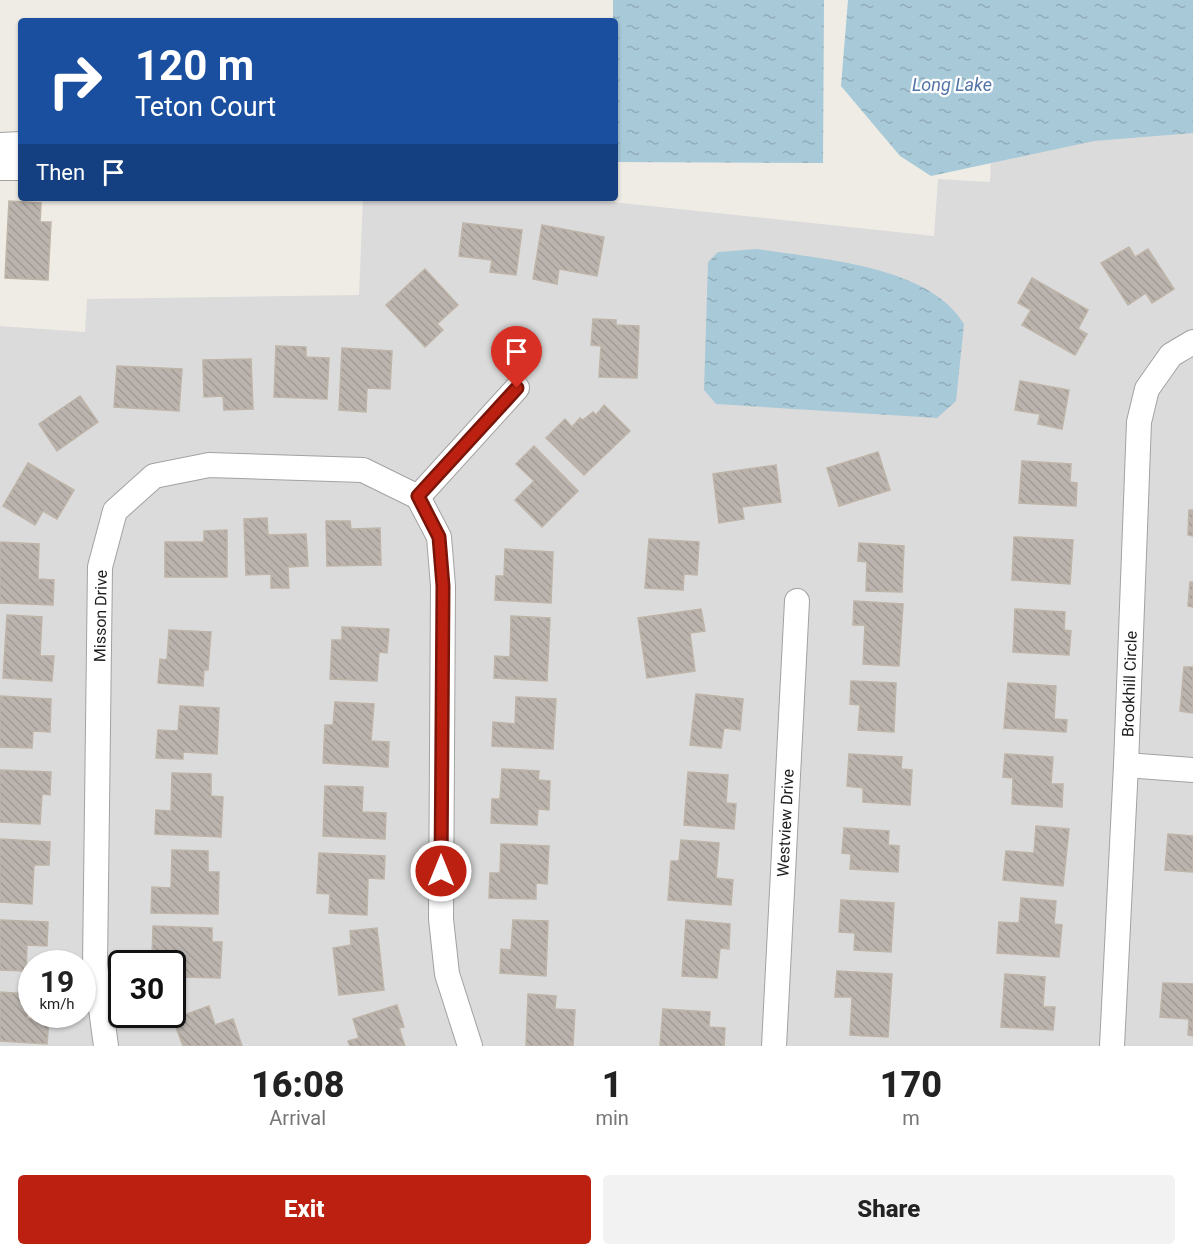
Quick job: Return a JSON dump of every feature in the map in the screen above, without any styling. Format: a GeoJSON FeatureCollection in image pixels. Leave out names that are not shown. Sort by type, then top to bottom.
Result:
{"type":"FeatureCollection","features":[{"type":"Feature","properties":{"kind":"street"},"geometry":{"type":"LineString","coordinates":[[0,145],[18,144]]}},
{"type":"Feature","properties":{"kind":"street"},"geometry":{"type":"LineString","coordinates":[[0,168],[18,168]]}},
{"type":"Feature","properties":{"kind":"street","name":"Brookhill Circle"},"geometry":{"type":"LineString","coordinates":[[1112,1046],[1139,422],[1147,389],[1172,355],[1193,342]]}},
{"type":"Feature","properties":{"kind":"street"},"geometry":{"type":"LineString","coordinates":[[470,1046],[447,974],[441,919],[443,586],[439,537],[418,496],[517,388]]}},
{"type":"Feature","properties":{"kind":"street","name":"Misson Drive"},"geometry":{"type":"LineString","coordinates":[[106,1046],[95,965],[100,567],[115,511],[154,476],[209,465],[363,470],[418,496]]}},
{"type":"Feature","properties":{"kind":"street","name":"Westview Drive"},"geometry":{"type":"LineString","coordinates":[[774,1046],[797,601]]}},
{"type":"Feature","properties":{"kind":"street"},"geometry":{"type":"LineString","coordinates":[[1125,765],[1193,770]]}},
{"type":"Feature","properties":{"kind":"shaded area"},"geometry":{"type":"Polygon","coordinates":[[[997,0],[1193,0],[1193,1046],[0,1046],[0,326],[85,332],[87,299],[359,295],[363,201],[602,201],[934,236],[938,179],[990,182],[997,0]]]}},
{"type":"Feature","properties":{"kind":"water"},"geometry":{"type":"Polygon","coordinates":[[[613,0],[824,0],[823,163],[618,162],[618,18],[613,18],[613,0]]]}},
{"type":"Feature","properties":{"kind":"water","name":"Long Lake"},"geometry":{"type":"Polygon","coordinates":[[[848,0],[1193,0],[1193,133],[1094,141],[931,176],[900,156],[841,86],[848,0]]]}},
{"type":"Feature","properties":{"kind":"water"},"geometry":{"type":"Polygon","coordinates":[[[757,249],[871,268],[926,289],[948,304],[964,324],[956,401],[937,418],[716,404],[704,390],[708,262],[718,252],[757,249]]]}},
{"type":"Feature","properties":{"kind":"building"},"geometry":{"type":"Polygon","coordinates":[[[9,201],[41,203],[40,222],[51,222],[48,280],[5,278],[9,201]]]}},
{"type":"Feature","properties":{"kind":"building"},"geometry":{"type":"Polygon","coordinates":[[[463,223],[522,230],[516,275],[490,272],[492,260],[459,256],[463,223]]]}},
{"type":"Feature","properties":{"kind":"building"},"geometry":{"type":"Polygon","coordinates":[[[542,225],[604,237],[597,276],[559,269],[557,284],[533,279],[542,225]]]}},
{"type":"Feature","properties":{"kind":"building"},"geometry":{"type":"Polygon","coordinates":[[[1129,247],[1135,257],[1148,249],[1174,289],[1152,303],[1146,293],[1128,305],[1101,263],[1129,247]]]}},
{"type":"Feature","properties":{"kind":"building"},"geometry":{"type":"Polygon","coordinates":[[[425,269],[458,305],[437,324],[443,330],[425,347],[386,305],[425,269]]]}},
{"type":"Feature","properties":{"kind":"building"},"geometry":{"type":"Polygon","coordinates":[[[1032,278],[1088,310],[1078,329],[1087,334],[1075,355],[1022,325],[1031,310],[1018,303],[1032,278]]]}},
{"type":"Feature","properties":{"kind":"building"},"geometry":{"type":"Polygon","coordinates":[[[593,319],[616,320],[616,325],[639,326],[637,378],[599,377],[601,346],[591,345],[593,319]]]}},
{"type":"Feature","properties":{"kind":"building"},"geometry":{"type":"Polygon","coordinates":[[[276,346],[306,347],[306,357],[329,358],[327,399],[274,397],[276,346]]]}},
{"type":"Feature","properties":{"kind":"building"},"geometry":{"type":"Polygon","coordinates":[[[342,348],[392,351],[390,389],[367,388],[366,412],[339,410],[342,348]]]}},
{"type":"Feature","properties":{"kind":"building"},"geometry":{"type":"Polygon","coordinates":[[[251,359],[253,409],[224,410],[223,396],[204,397],[203,360],[251,359]]]}},
{"type":"Feature","properties":{"kind":"building"},"geometry":{"type":"Polygon","coordinates":[[[117,366],[182,369],[179,411],[114,407],[117,366]]]}},
{"type":"Feature","properties":{"kind":"building"},"geometry":{"type":"Polygon","coordinates":[[[1020,381],[1069,390],[1062,429],[1038,424],[1040,414],[1015,410],[1020,381]]]}},
{"type":"Feature","properties":{"kind":"building"},"geometry":{"type":"Polygon","coordinates":[[[80,396],[98,422],[57,451],[39,424],[80,396]]]}},
{"type":"Feature","properties":{"kind":"building"},"geometry":{"type":"Polygon","coordinates":[[[604,405],[630,431],[584,475],[546,438],[565,419],[572,427],[580,418],[583,420],[593,412],[596,415],[604,405]]]}},
{"type":"Feature","properties":{"kind":"building"},"geometry":{"type":"Polygon","coordinates":[[[534,446],[578,491],[542,527],[515,500],[534,481],[516,464],[534,446]]]}},
{"type":"Feature","properties":{"kind":"building"},"geometry":{"type":"Polygon","coordinates":[[[878,452],[890,490],[839,506],[827,468],[878,452]]]}},
{"type":"Feature","properties":{"kind":"building"},"geometry":{"type":"Polygon","coordinates":[[[1022,461],[1071,464],[1070,482],[1077,483],[1076,506],[1019,503],[1022,461]]]}},
{"type":"Feature","properties":{"kind":"building"},"geometry":{"type":"Polygon","coordinates":[[[28,463],[74,490],[57,519],[43,511],[35,525],[3,506],[28,463]]]}},
{"type":"Feature","properties":{"kind":"building"},"geometry":{"type":"Polygon","coordinates":[[[776,465],[781,502],[742,507],[744,519],[719,523],[713,474],[776,465]]]}},
{"type":"Feature","properties":{"kind":"building"},"geometry":{"type":"Polygon","coordinates":[[[1189,510],[1193,510],[1193,536],[1188,535],[1189,510]]]}},
{"type":"Feature","properties":{"kind":"building"},"geometry":{"type":"Polygon","coordinates":[[[267,518],[268,535],[306,534],[308,566],[288,567],[289,588],[271,588],[271,574],[246,575],[244,519],[267,518]]]}},
{"type":"Feature","properties":{"kind":"building"},"geometry":{"type":"Polygon","coordinates":[[[326,521],[350,521],[351,529],[380,528],[381,565],[327,566],[326,521]]]}},
{"type":"Feature","properties":{"kind":"building"},"geometry":{"type":"Polygon","coordinates":[[[227,530],[227,577],[165,577],[165,542],[204,542],[204,531],[227,530]]]}},
{"type":"Feature","properties":{"kind":"building"},"geometry":{"type":"Polygon","coordinates":[[[1014,537],[1073,540],[1070,584],[1012,580],[1014,537]]]}},
{"type":"Feature","properties":{"kind":"building"},"geometry":{"type":"Polygon","coordinates":[[[649,539],[699,542],[697,575],[684,574],[683,590],[645,588],[649,539]]]}},
{"type":"Feature","properties":{"kind":"building"},"geometry":{"type":"Polygon","coordinates":[[[0,542],[39,544],[38,579],[54,580],[53,605],[0,603],[0,542]]]}},
{"type":"Feature","properties":{"kind":"building"},"geometry":{"type":"Polygon","coordinates":[[[859,543],[904,546],[902,592],[866,591],[867,562],[858,561],[859,543]]]}},
{"type":"Feature","properties":{"kind":"building"},"geometry":{"type":"Polygon","coordinates":[[[505,549],[553,552],[551,603],[495,600],[496,576],[504,576],[505,549]]]}},
{"type":"Feature","properties":{"kind":"building"},"geometry":{"type":"Polygon","coordinates":[[[1190,582],[1193,582],[1193,607],[1188,606],[1190,582]]]}},
{"type":"Feature","properties":{"kind":"building"},"geometry":{"type":"Polygon","coordinates":[[[854,601],[903,604],[899,666],[863,664],[865,625],[853,625],[854,601]]]}},
{"type":"Feature","properties":{"kind":"building"},"geometry":{"type":"Polygon","coordinates":[[[701,609],[705,631],[690,633],[695,671],[647,678],[638,618],[701,609]]]}},
{"type":"Feature","properties":{"kind":"building"},"geometry":{"type":"Polygon","coordinates":[[[1015,609],[1065,612],[1064,630],[1071,631],[1069,655],[1013,652],[1015,609]]]}},
{"type":"Feature","properties":{"kind":"building"},"geometry":{"type":"Polygon","coordinates":[[[7,615],[42,617],[40,656],[54,656],[52,681],[3,678],[7,615]]]}},
{"type":"Feature","properties":{"kind":"building"},"geometry":{"type":"Polygon","coordinates":[[[511,616],[550,618],[547,681],[494,678],[495,656],[510,657],[511,616]]]}},
{"type":"Feature","properties":{"kind":"building"},"geometry":{"type":"Polygon","coordinates":[[[342,627],[389,629],[387,653],[379,652],[377,681],[330,679],[332,640],[342,640],[342,627]]]}},
{"type":"Feature","properties":{"kind":"building"},"geometry":{"type":"Polygon","coordinates":[[[169,630],[211,632],[208,670],[204,670],[203,686],[158,683],[160,659],[167,660],[169,630]]]}},
{"type":"Feature","properties":{"kind":"building"},"geometry":{"type":"Polygon","coordinates":[[[1184,667],[1193,667],[1193,713],[1180,711],[1184,667]]]}},
{"type":"Feature","properties":{"kind":"building"},"geometry":{"type":"Polygon","coordinates":[[[851,681],[896,683],[894,732],[858,730],[860,705],[850,704],[851,681]]]}},
{"type":"Feature","properties":{"kind":"building"},"geometry":{"type":"Polygon","coordinates":[[[1008,683],[1056,686],[1054,719],[1067,720],[1066,732],[1004,728],[1008,683]]]}},
{"type":"Feature","properties":{"kind":"building"},"geometry":{"type":"Polygon","coordinates":[[[696,694],[743,699],[740,730],[724,728],[721,748],[690,745],[696,694]]]}},
{"type":"Feature","properties":{"kind":"building"},"geometry":{"type":"Polygon","coordinates":[[[0,696],[51,699],[50,732],[33,731],[32,748],[0,747],[0,696]]]}},
{"type":"Feature","properties":{"kind":"building"},"geometry":{"type":"Polygon","coordinates":[[[516,697],[556,699],[553,749],[492,746],[493,722],[515,724],[516,697]]]}},
{"type":"Feature","properties":{"kind":"building"},"geometry":{"type":"Polygon","coordinates":[[[335,702],[374,704],[371,741],[389,742],[388,767],[323,763],[325,725],[333,725],[335,702]]]}},
{"type":"Feature","properties":{"kind":"building"},"geometry":{"type":"Polygon","coordinates":[[[180,706],[219,708],[217,754],[183,752],[183,759],[156,758],[158,730],[178,731],[180,706]]]}},
{"type":"Feature","properties":{"kind":"building"},"geometry":{"type":"Polygon","coordinates":[[[849,754],[902,757],[901,769],[912,770],[910,805],[863,802],[863,788],[847,786],[849,754]]]}},
{"type":"Feature","properties":{"kind":"building"},"geometry":{"type":"Polygon","coordinates":[[[1005,754],[1053,757],[1051,784],[1063,784],[1062,807],[1012,804],[1013,778],[1003,777],[1005,754]]]}},
{"type":"Feature","properties":{"kind":"building"},"geometry":{"type":"Polygon","coordinates":[[[502,769],[539,771],[538,780],[550,781],[549,810],[538,809],[537,825],[491,823],[492,799],[500,799],[502,769]]]}},
{"type":"Feature","properties":{"kind":"building"},"geometry":{"type":"Polygon","coordinates":[[[0,770],[51,772],[50,795],[42,794],[40,824],[0,822],[0,770]]]}},
{"type":"Feature","properties":{"kind":"building"},"geometry":{"type":"Polygon","coordinates":[[[688,772],[728,775],[726,803],[736,804],[734,829],[684,825],[688,772]]]}},
{"type":"Feature","properties":{"kind":"building"},"geometry":{"type":"Polygon","coordinates":[[[172,773],[211,774],[211,796],[223,797],[221,837],[155,834],[156,810],[171,811],[172,773]]]}},
{"type":"Feature","properties":{"kind":"building"},"geometry":{"type":"Polygon","coordinates":[[[325,786],[363,787],[362,812],[386,813],[385,839],[323,836],[325,786]]]}},
{"type":"Feature","properties":{"kind":"building"},"geometry":{"type":"Polygon","coordinates":[[[1036,826],[1069,829],[1063,886],[1003,880],[1006,851],[1034,853],[1036,826]]]}},
{"type":"Feature","properties":{"kind":"building"},"geometry":{"type":"Polygon","coordinates":[[[844,828],[889,831],[888,845],[899,846],[898,872],[850,869],[851,854],[842,853],[844,828]]]}},
{"type":"Feature","properties":{"kind":"building"},"geometry":{"type":"Polygon","coordinates":[[[1168,834],[1193,836],[1193,872],[1165,870],[1168,834]]]}},
{"type":"Feature","properties":{"kind":"building"},"geometry":{"type":"Polygon","coordinates":[[[0,839],[50,842],[49,865],[34,865],[32,904],[0,902],[0,839]]]}},
{"type":"Feature","properties":{"kind":"building"},"geometry":{"type":"Polygon","coordinates":[[[681,840],[719,843],[716,878],[733,880],[731,905],[668,900],[671,861],[679,861],[681,840]]]}},
{"type":"Feature","properties":{"kind":"building"},"geometry":{"type":"Polygon","coordinates":[[[501,844],[549,846],[547,884],[536,883],[536,899],[489,898],[490,873],[500,873],[501,844]]]}},
{"type":"Feature","properties":{"kind":"building"},"geometry":{"type":"Polygon","coordinates":[[[172,850],[208,851],[208,872],[219,872],[218,914],[151,913],[152,887],[171,888],[172,850]]]}},
{"type":"Feature","properties":{"kind":"building"},"geometry":{"type":"Polygon","coordinates":[[[319,853],[385,856],[384,879],[368,878],[367,915],[329,913],[330,894],[317,893],[319,853]]]}},
{"type":"Feature","properties":{"kind":"building"},"geometry":{"type":"Polygon","coordinates":[[[1021,898],[1056,901],[1054,924],[1062,925],[1059,957],[997,953],[999,922],[1019,923],[1021,898]]]}},
{"type":"Feature","properties":{"kind":"building"},"geometry":{"type":"Polygon","coordinates":[[[841,900],[894,903],[891,952],[854,950],[855,933],[839,932],[841,900]]]}},
{"type":"Feature","properties":{"kind":"building"},"geometry":{"type":"Polygon","coordinates":[[[0,920],[48,922],[47,946],[27,945],[27,950],[18,950],[18,971],[0,970],[0,920]]]}},
{"type":"Feature","properties":{"kind":"building"},"geometry":{"type":"Polygon","coordinates":[[[513,920],[548,921],[546,976],[500,973],[501,949],[511,950],[513,920]]]}},
{"type":"Feature","properties":{"kind":"building"},"geometry":{"type":"Polygon","coordinates":[[[686,920],[730,924],[729,949],[720,948],[717,978],[682,976],[686,920]]]}},
{"type":"Feature","properties":{"kind":"building"},"geometry":{"type":"Polygon","coordinates":[[[153,926],[212,928],[212,942],[222,942],[220,978],[186,977],[186,950],[152,950],[153,926]]]}},
{"type":"Feature","properties":{"kind":"building"},"geometry":{"type":"Polygon","coordinates":[[[377,928],[384,990],[339,995],[333,948],[351,945],[350,931],[377,928]]]}},
{"type":"Feature","properties":{"kind":"building"},"geometry":{"type":"Polygon","coordinates":[[[837,971],[892,974],[888,1037],[850,1035],[852,997],[835,997],[837,971]]]}},
{"type":"Feature","properties":{"kind":"building"},"geometry":{"type":"Polygon","coordinates":[[[1005,974],[1045,977],[1043,1007],[1055,1007],[1053,1030],[1001,1027],[1005,974]]]}},
{"type":"Feature","properties":{"kind":"building"},"geometry":{"type":"Polygon","coordinates":[[[1163,983],[1193,984],[1193,1036],[1188,1035],[1189,1019],[1160,1017],[1163,983]]]}},
{"type":"Feature","properties":{"kind":"building"},"geometry":{"type":"Polygon","coordinates":[[[0,992],[18,993],[18,1028],[48,1028],[47,1044],[0,1041],[0,992]]]}},
{"type":"Feature","properties":{"kind":"building"},"geometry":{"type":"Polygon","coordinates":[[[528,994],[556,996],[555,1009],[575,1010],[573,1046],[526,1046],[528,994]]]}},
{"type":"Feature","properties":{"kind":"building"},"geometry":{"type":"Polygon","coordinates":[[[397,1005],[404,1027],[399,1028],[405,1046],[350,1046],[348,1041],[359,1038],[353,1019],[397,1005]]]}},
{"type":"Feature","properties":{"kind":"building"},"geometry":{"type":"Polygon","coordinates":[[[209,1006],[215,1025],[233,1019],[242,1046],[183,1046],[176,1028],[186,1028],[186,1014],[209,1006]]]}},
{"type":"Feature","properties":{"kind":"building"},"geometry":{"type":"Polygon","coordinates":[[[663,1009],[710,1012],[709,1027],[725,1028],[724,1046],[660,1046],[663,1009]]]}},
{"type":"Feature","properties":{"kind":"route"},"geometry":{"type":"LineString","coordinates":[[441,871],[443,586],[439,537],[418,496],[517,388]]}}]}
